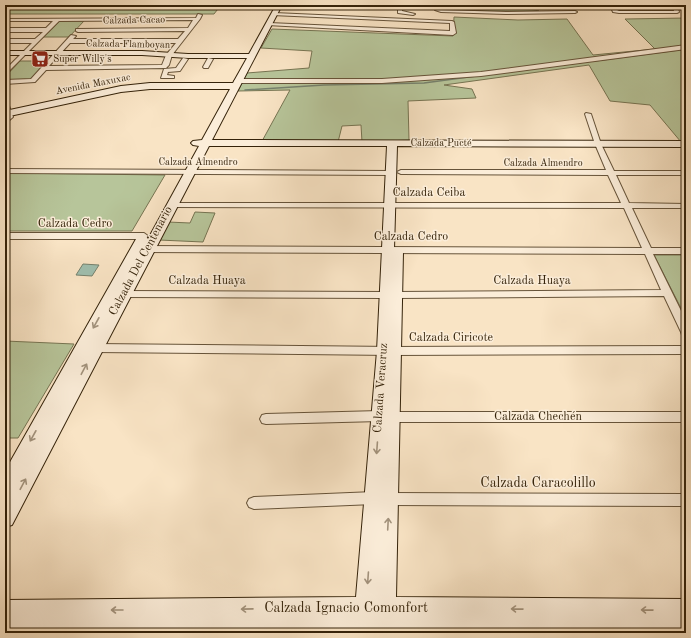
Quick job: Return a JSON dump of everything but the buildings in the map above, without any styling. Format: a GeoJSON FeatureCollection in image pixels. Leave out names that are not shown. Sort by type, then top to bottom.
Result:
{"type":"FeatureCollection","features":[{"type":"Feature","properties":{"kind":"main road","name":"Calzada Del Centenario"},"geometry":{"type":"LineString","coordinates":[[246,58],[273,5]]}},
{"type":"Feature","properties":{"kind":"main road","name":"Calzada Del Centenario"},"geometry":{"type":"LineString","coordinates":[[5,488],[144,244],[200,143],[228,87],[269,24],[279,5]]}},
{"type":"Feature","properties":{"kind":"main road","name":"Calzada Flamboyan"},"geometry":{"type":"LineString","coordinates":[[5,54],[140,55],[246,58]]}},
{"type":"Feature","properties":{"kind":"main road","name":"Calzada Flamboyan"},"geometry":{"type":"LineString","coordinates":[[169,56],[185,59],[246,58]]}},
{"type":"Feature","properties":{"kind":"main road","name":"Avenida Maxuxac"},"geometry":{"type":"LineString","coordinates":[[7,117],[108,95],[134,91],[164,88],[228,87]]}},
{"type":"Feature","properties":{"kind":"main road","name":"Calzada Pucté"},"geometry":{"type":"LineString","coordinates":[[200,143],[686,144]]}},
{"type":"Feature","properties":{"kind":"main road","name":"Calzada Veracruz"},"geometry":{"type":"LineString","coordinates":[[375,622],[374,498],[385,416],[395,204],[396,144]]}},
{"type":"Feature","properties":{"kind":"main road","name":"Calzada Del Centenario"},"geometry":{"type":"LineString","coordinates":[[5,518],[124,294],[144,244],[172,204],[184,172]]}},
{"type":"Feature","properties":{"kind":"main road","name":"Calzada Veracruz"},"geometry":{"type":"LineString","coordinates":[[375,622],[390,499],[385,416]]}},
{"type":"Feature","properties":{"kind":"main road","name":"Calzada Ignacio Comonfort"},"geometry":{"type":"LineString","coordinates":[[5,611],[224,609],[375,622],[686,628]]}},
{"type":"Feature","properties":{"kind":"main road","name":"Calzada Ignacio Comonfort"},"geometry":{"type":"LineString","coordinates":[[5,632],[217,632],[375,622],[686,610]]}},
{"type":"Feature","properties":{"kind":"street"},"geometry":{"type":"LineString","coordinates":[[400,5],[400,12],[413,14]]}},
{"type":"Feature","properties":{"kind":"street"},"geometry":{"type":"LineString","coordinates":[[456,5],[459,11]]}},
{"type":"Feature","properties":{"kind":"street"},"geometry":{"type":"LineString","coordinates":[[612,5],[615,11],[619,12],[677,12],[674,5]]}},
{"type":"Feature","properties":{"kind":"street"},"geometry":{"type":"LineString","coordinates":[[648,5],[651,12]]}},
{"type":"Feature","properties":{"kind":"street"},"geometry":{"type":"LineString","coordinates":[[438,8],[459,11],[542,13],[575,12],[566,6]]}},
{"type":"Feature","properties":{"kind":"street"},"geometry":{"type":"LineString","coordinates":[[269,24],[454,33],[452,22],[274,14]]}},
{"type":"Feature","properties":{"kind":"street"},"geometry":{"type":"LineString","coordinates":[[5,20],[88,20],[199,17],[180,40],[169,56],[164,67],[44,68]]}},
{"type":"Feature","properties":{"kind":"street"},"geometry":{"type":"LineString","coordinates":[[385,30],[387,19]]}},
{"type":"Feature","properties":{"kind":"street"},"geometry":{"type":"LineString","coordinates":[[6,70],[57,20]]}},
{"type":"Feature","properties":{"kind":"street"},"geometry":{"type":"LineString","coordinates":[[5,82],[31,82],[88,20]]}},
{"type":"Feature","properties":{"kind":"street"},"geometry":{"type":"LineString","coordinates":[[394,20],[394,30]]}},
{"type":"Feature","properties":{"kind":"street","name":"Calzada Cacao"},"geometry":{"type":"LineString","coordinates":[[78,30],[190,29]]}},
{"type":"Feature","properties":{"kind":"street"},"geometry":{"type":"LineString","coordinates":[[5,30],[47,30]]}},
{"type":"Feature","properties":{"kind":"street"},"geometry":{"type":"LineString","coordinates":[[68,41],[180,40]]}},
{"type":"Feature","properties":{"kind":"street"},"geometry":{"type":"LineString","coordinates":[[5,41],[36,41]]}},
{"type":"Feature","properties":{"kind":"street"},"geometry":{"type":"LineString","coordinates":[[228,87],[382,81],[481,74],[686,47]]}},
{"type":"Feature","properties":{"kind":"street"},"geometry":{"type":"LineString","coordinates":[[172,77],[163,76],[166,70],[178,70],[185,59]]}},
{"type":"Feature","properties":{"kind":"street"},"geometry":{"type":"LineString","coordinates":[[206,67],[210,59]]}},
{"type":"Feature","properties":{"kind":"street"},"geometry":{"type":"LineString","coordinates":[[147,75],[151,68]]}},
{"type":"Feature","properties":{"kind":"street"},"geometry":{"type":"LineString","coordinates":[[5,103],[7,117]]}},
{"type":"Feature","properties":{"kind":"street"},"geometry":{"type":"LineString","coordinates":[[588,114],[598,144],[611,173],[686,332]]}},
{"type":"Feature","properties":{"kind":"street","name":"Calzada Almendro"},"geometry":{"type":"LineString","coordinates":[[5,171],[686,173]]}},
{"type":"Feature","properties":{"kind":"street","name":"Calzada Ceiba"},"geometry":{"type":"LineString","coordinates":[[172,204],[686,206]]}},
{"type":"Feature","properties":{"kind":"street","name":"Calzada Cedro"},"geometry":{"type":"LineString","coordinates":[[5,236],[144,244],[646,248],[686,251]]}},
{"type":"Feature","properties":{"kind":"street","name":"Calzada Cedro"},"geometry":{"type":"LineString","coordinates":[[646,248],[686,245]]}},
{"type":"Feature","properties":{"kind":"street","name":"Calzada Huaya"},"geometry":{"type":"LineString","coordinates":[[124,294],[391,295],[667,293]]}},
{"type":"Feature","properties":{"kind":"street","name":"Calzada Ciricote"},"geometry":{"type":"LineString","coordinates":[[95,348],[388,351],[686,350]]}},
{"type":"Feature","properties":{"kind":"street","name":"Calzada Chechén"},"geometry":{"type":"LineString","coordinates":[[266,419],[385,416],[686,417]]}},
{"type":"Feature","properties":{"kind":"street"},"geometry":{"type":"LineString","coordinates":[[254,503],[374,498]]}},
{"type":"Feature","properties":{"kind":"street","name":"Calzada Caracolillo"},"geometry":{"type":"LineString","coordinates":[[390,499],[686,500]]}},
{"type":"Feature","properties":{"kind":"street"},"geometry":{"type":"LineString","coordinates":[[217,632],[224,609]]}},
{"type":"Feature","properties":{"kind":"shaded area"},"geometry":{"type":"Polygon","coordinates":[[[5,5],[221,5],[214,14],[5,14],[5,5]]]}},
{"type":"Feature","properties":{"kind":"shaded area"},"geometry":{"type":"Polygon","coordinates":[[[507,6],[522,7],[539,11],[476,11],[507,6]]]}},
{"type":"Feature","properties":{"kind":"shaded area"},"geometry":{"type":"Polygon","coordinates":[[[454,17],[518,20],[567,19],[593,55],[655,49],[625,19],[686,18],[686,142],[681,142],[650,105],[610,101],[589,65],[444,85],[472,89],[476,98],[408,101],[409,140],[362,142],[361,125],[342,126],[338,142],[261,143],[290,90],[238,91],[247,73],[309,68],[312,51],[261,48],[272,29],[453,36],[454,17]]]}},
{"type":"Feature","properties":{"kind":"shaded area"},"geometry":{"type":"Polygon","coordinates":[[[60,21],[84,21],[69,37],[43,37],[60,21]]]}},
{"type":"Feature","properties":{"kind":"shaded area"},"geometry":{"type":"Polygon","coordinates":[[[20,61],[47,61],[29,81],[5,81],[5,77],[20,61]]]}},
{"type":"Feature","properties":{"kind":"shaded area"},"geometry":{"type":"Polygon","coordinates":[[[5,173],[165,175],[132,231],[5,231],[5,173]]]}},
{"type":"Feature","properties":{"kind":"shaded area"},"geometry":{"type":"Polygon","coordinates":[[[195,212],[215,213],[203,242],[159,240],[168,222],[190,223],[195,212]]]}},
{"type":"Feature","properties":{"kind":"shaded area"},"geometry":{"type":"Polygon","coordinates":[[[654,255],[686,255],[686,318],[654,255]]]}},
{"type":"Feature","properties":{"kind":"shaded area"},"geometry":{"type":"Polygon","coordinates":[[[83,264],[99,265],[92,276],[76,275],[83,264]]]}},
{"type":"Feature","properties":{"kind":"shaded area"},"geometry":{"type":"Polygon","coordinates":[[[5,341],[74,344],[18,438],[5,438],[5,341]]]}},
{"type":"Feature","properties":{"kind":"waterway"},"geometry":{"type":"LineString","coordinates":[[594,61],[686,49]]}},
{"type":"Feature","properties":{"kind":"waterway"},"geometry":{"type":"LineString","coordinates":[[245,90],[324,85],[424,83],[476,76]]}},
{"type":"Feature","properties":{"kind":"place","name":"Super Willy's"},"geometry":{"type":"Point","coordinates":[40,59]}}]}
